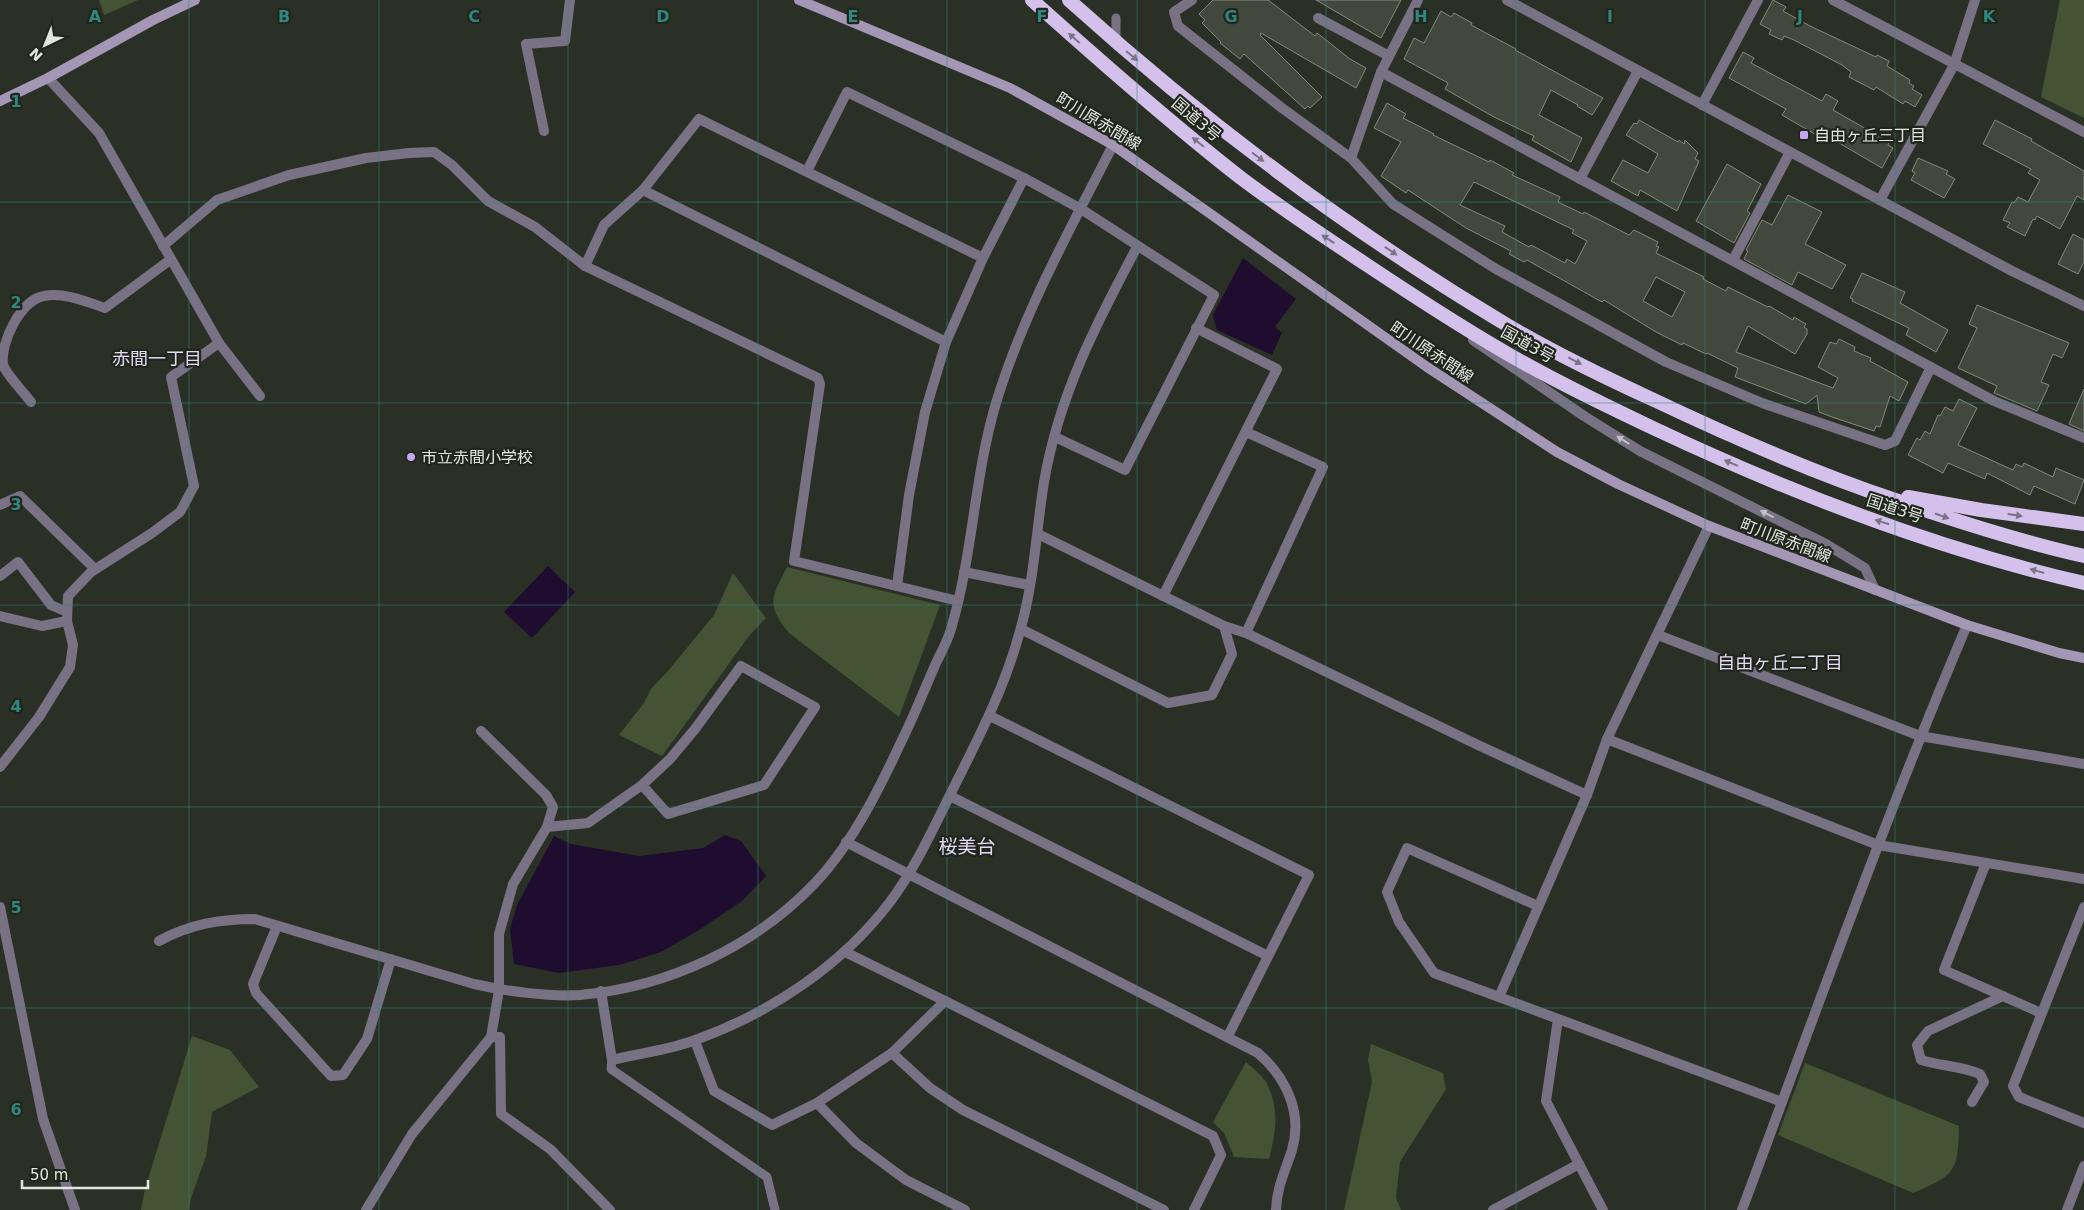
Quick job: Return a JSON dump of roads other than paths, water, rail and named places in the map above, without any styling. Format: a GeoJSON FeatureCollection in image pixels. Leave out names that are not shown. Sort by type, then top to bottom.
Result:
{"type":"FeatureCollection","features":[{"type":"Feature","properties":{"kind":"highway","name":"国道3号"},"geometry":{"type":"LineString","coordinates":[[1032,0],[1113,71],[1242,178],[1323,236],[1497,348],[1597,401],[1703,451],[1852,512],[1971,552],[2084,583]]}},
{"type":"Feature","properties":{"kind":"highway","name":"国道3号"},"geometry":{"type":"LineString","coordinates":[[1069,0],[1116,43],[1260,159],[1349,224],[1510,326],[1607,378],[1783,458],[1863,489],[1976,528],[2084,556]]}},
{"type":"Feature","properties":{"kind":"highway"},"geometry":{"type":"LineString","coordinates":[[1863,489],[1981,510],[2084,524]]}},
{"type":"Feature","properties":{"kind":"main road"},"geometry":{"type":"LineString","coordinates":[[0,101],[48,78],[153,20],[195,0]]}},
{"type":"Feature","properties":{"kind":"main road","name":"町川原赤間線"},"geometry":{"type":"LineString","coordinates":[[799,0],[1010,88],[1114,145],[1344,310],[1557,452],[1649,499],[1709,526],[1967,625],[2059,653],[2084,658]]}},
{"type":"Feature","properties":{"kind":"street"},"geometry":{"type":"LineString","coordinates":[[544,131],[526,44],[565,40],[570,0]]}},
{"type":"Feature","properties":{"kind":"street"},"geometry":{"type":"LineString","coordinates":[[1192,0],[1174,12],[1178,26],[1282,108],[1351,158],[1393,204],[1496,269],[1666,362],[1762,402],[1885,445],[1895,441],[1931,367]]}},
{"type":"Feature","properties":{"kind":"street"},"geometry":{"type":"LineString","coordinates":[[1351,158],[1381,72],[1418,0]]}},
{"type":"Feature","properties":{"kind":"street"},"geometry":{"type":"LineString","coordinates":[[1507,0],[2012,271],[2084,306]]}},
{"type":"Feature","properties":{"kind":"street"},"geometry":{"type":"LineString","coordinates":[[1702,105],[1758,0]]}},
{"type":"Feature","properties":{"kind":"street"},"geometry":{"type":"LineString","coordinates":[[1833,0],[2084,132]]}},
{"type":"Feature","properties":{"kind":"street"},"geometry":{"type":"LineString","coordinates":[[1880,200],[1954,65],[1975,0]]}},
{"type":"Feature","properties":{"kind":"street"},"geometry":{"type":"LineString","coordinates":[[1318,18],[1389,56]]}},
{"type":"Feature","properties":{"kind":"street"},"geometry":{"type":"LineString","coordinates":[[1580,179],[1638,71]]}},
{"type":"Feature","properties":{"kind":"street"},"geometry":{"type":"LineString","coordinates":[[1381,72],[1994,401],[2084,438]]}},
{"type":"Feature","properties":{"kind":"street"},"geometry":{"type":"LineString","coordinates":[[48,78],[99,133],[219,343],[260,396]]}},
{"type":"Feature","properties":{"kind":"street"},"geometry":{"type":"LineString","coordinates":[[807,171],[847,92],[1024,178],[1081,209],[1137,247],[1214,294],[1125,470],[1055,437]]}},
{"type":"Feature","properties":{"kind":"street"},"geometry":{"type":"LineString","coordinates":[[585,266],[604,225],[642,190],[699,119],[983,258]]}},
{"type":"Feature","properties":{"kind":"street"},"geometry":{"type":"LineString","coordinates":[[159,940],[178,930],[203,923],[228,919],[255,919],[499,990],[578,995],[678,973],[715,956],[747,938],[784,912],[816,882],[846,842],[899,746],[951,631],[964,572],[987,436],[1008,366],[1026,322],[1114,145]]}},
{"type":"Feature","properties":{"kind":"street"},"geometry":{"type":"LineString","coordinates":[[162,246],[217,200],[289,175],[366,158],[434,152],[452,165],[488,201],[535,227],[585,266],[818,378],[820,384],[794,561],[958,601]]}},
{"type":"Feature","properties":{"kind":"street"},"geometry":{"type":"LineString","coordinates":[[1733,260],[1790,152]]}},
{"type":"Feature","properties":{"kind":"street"},"geometry":{"type":"LineString","coordinates":[[897,586],[910,495],[925,412],[946,342],[983,258],[1024,178]]}},
{"type":"Feature","properties":{"kind":"street"},"geometry":{"type":"LineString","coordinates":[[642,190],[946,342]]}},
{"type":"Feature","properties":{"kind":"street"},"geometry":{"type":"LineString","coordinates":[[601,991],[612,1060],[695,1040],[740,1022],[780,1000],[845,952],[889,903],[908,875],[990,716],[1021,629],[1038,534],[1044,482],[1072,380],[1095,326],[1137,247]]}},
{"type":"Feature","properties":{"kind":"street"},"geometry":{"type":"LineString","coordinates":[[32,402],[2,364],[1,350],[3,336],[28,302],[45,296],[63,297],[82,300],[105,308],[170,260]]}},
{"type":"Feature","properties":{"kind":"street"},"geometry":{"type":"LineString","coordinates":[[1413,295],[1492,354],[1640,451],[1818,540],[1865,568],[1874,590]]}},
{"type":"Feature","properties":{"kind":"street"},"geometry":{"type":"LineString","coordinates":[[1163,596],[1277,369],[1196,328]]}},
{"type":"Feature","properties":{"kind":"street"},"geometry":{"type":"LineString","coordinates":[[0,767],[39,717],[70,668],[74,645],[67,617],[68,596],[95,569],[152,533],[180,512],[194,486],[171,377],[219,343]]}},
{"type":"Feature","properties":{"kind":"street"},"geometry":{"type":"LineString","coordinates":[[1246,432],[1323,467],[1246,633]]}},
{"type":"Feature","properties":{"kind":"street"},"geometry":{"type":"LineString","coordinates":[[0,505],[20,496],[95,569]]}},
{"type":"Feature","properties":{"kind":"street"},"geometry":{"type":"LineString","coordinates":[[1499,997],[1587,794],[1607,739],[1709,526]]}},
{"type":"Feature","properties":{"kind":"street"},"geometry":{"type":"LineString","coordinates":[[1038,534],[1224,626],[1246,633],[1480,746],[1587,794]]}},
{"type":"Feature","properties":{"kind":"street"},"geometry":{"type":"LineString","coordinates":[[0,576],[18,562],[51,605],[67,617]]}},
{"type":"Feature","properties":{"kind":"street"},"geometry":{"type":"LineString","coordinates":[[964,572],[1029,584]]}},
{"type":"Feature","properties":{"kind":"street"},"geometry":{"type":"LineString","coordinates":[[0,616],[42,626],[67,617]]}},
{"type":"Feature","properties":{"kind":"street"},"geometry":{"type":"LineString","coordinates":[[1742,1210],[1878,845],[1920,736],[1967,625]]}},
{"type":"Feature","properties":{"kind":"street"},"geometry":{"type":"LineString","coordinates":[[1021,629],[1168,703],[1212,695],[1232,654],[1224,626]]}},
{"type":"Feature","properties":{"kind":"street"},"geometry":{"type":"LineString","coordinates":[[1658,635],[1920,736],[2084,764]]}},
{"type":"Feature","properties":{"kind":"street"},"geometry":{"type":"LineString","coordinates":[[547,827],[588,823],[642,785],[670,759],[695,729],[741,666],[815,707],[764,785],[668,814],[642,785]]}},
{"type":"Feature","properties":{"kind":"street"},"geometry":{"type":"LineString","coordinates":[[990,716],[1309,875],[1228,1036]]}},
{"type":"Feature","properties":{"kind":"street"},"geometry":{"type":"LineString","coordinates":[[366,1210],[412,1134],[491,1037],[499,990],[498,934],[513,884],[547,827],[553,807],[546,795],[481,731]]}},
{"type":"Feature","properties":{"kind":"street"},"geometry":{"type":"LineString","coordinates":[[1607,739],[1878,845],[2084,879]]}},
{"type":"Feature","properties":{"kind":"street"},"geometry":{"type":"LineString","coordinates":[[950,796],[1268,956]]}},
{"type":"Feature","properties":{"kind":"street"},"geometry":{"type":"LineString","coordinates":[[846,842],[1228,1036],[1258,1053],[1270,1063],[1285,1085],[1293,1107],[1295,1120],[1292,1150],[1280,1179],[1276,1210]]}},
{"type":"Feature","properties":{"kind":"street"},"geometry":{"type":"LineString","coordinates":[[1538,906],[1407,848],[1387,892],[1398,922],[1434,973],[1782,1102]]}},
{"type":"Feature","properties":{"kind":"street"},"geometry":{"type":"LineString","coordinates":[[1986,863],[1944,970],[2042,1013]]}},
{"type":"Feature","properties":{"kind":"street"},"geometry":{"type":"LineString","coordinates":[[0,907],[43,1119],[75,1210]]}},
{"type":"Feature","properties":{"kind":"street"},"geometry":{"type":"LineString","coordinates":[[2084,907],[2013,1086],[2019,1097],[2084,1123]]}},
{"type":"Feature","properties":{"kind":"street"},"geometry":{"type":"LineString","coordinates":[[277,926],[253,984],[256,993],[331,1076],[343,1075],[367,1039],[391,959]]}},
{"type":"Feature","properties":{"kind":"street"},"geometry":{"type":"LineString","coordinates":[[845,952],[1213,1136],[1221,1155],[1194,1210]]}},
{"type":"Feature","properties":{"kind":"street"},"geometry":{"type":"LineString","coordinates":[[1972,1102],[1984,1082],[1980,1074],[1968,1069],[1939,1066],[1920,1060],[1917,1045],[1928,1031],[2003,996]]}},
{"type":"Feature","properties":{"kind":"street"},"geometry":{"type":"LineString","coordinates":[[695,1040],[714,1091],[772,1125],[817,1103],[892,1053],[945,1002]]}},
{"type":"Feature","properties":{"kind":"street"},"geometry":{"type":"LineString","coordinates":[[1558,1018],[1546,1101],[1602,1210]]}},
{"type":"Feature","properties":{"kind":"street"},"geometry":{"type":"LineString","coordinates":[[491,1037],[500,1037],[501,1114],[550,1149],[610,1210]]}},
{"type":"Feature","properties":{"kind":"street"},"geometry":{"type":"LineString","coordinates":[[892,1053],[930,1088],[963,1110],[1164,1210]]}},
{"type":"Feature","properties":{"kind":"street"},"geometry":{"type":"LineString","coordinates":[[817,1103],[856,1143],[906,1180],[965,1210]]}},
{"type":"Feature","properties":{"kind":"street"},"geometry":{"type":"LineString","coordinates":[[1493,1210],[1579,1164]]}},
{"type":"Feature","properties":{"kind":"street"},"geometry":{"type":"LineString","coordinates":[[2068,1210],[2084,1166]]}},
{"type":"Feature","properties":{"kind":"lane"},"geometry":{"type":"LineString","coordinates":[[1116,18],[1116,43]]}},
{"type":"Feature","properties":{"kind":"lane"},"geometry":{"type":"LineString","coordinates":[[612,1060],[611,1069],[767,1177],[775,1210]]}},
{"type":"Feature","properties":{"kind":"place","name":"自由ヶ丘三丁目"},"geometry":{"type":"Point","coordinates":[1804,135]}},
{"type":"Feature","properties":{"kind":"place","name":"市立赤間小学校"},"geometry":{"type":"Point","coordinates":[411,457]}},
{"type":"Feature","properties":{"kind":"district","name":"赤間一丁目"},"geometry":{"type":"Point","coordinates":[157,359]}},
{"type":"Feature","properties":{"kind":"district","name":"自由ヶ丘二丁目"},"geometry":{"type":"Point","coordinates":[1780,663]}},
{"type":"Feature","properties":{"kind":"district","name":"桜美台"},"geometry":{"type":"Point","coordinates":[967,846]}}]}
